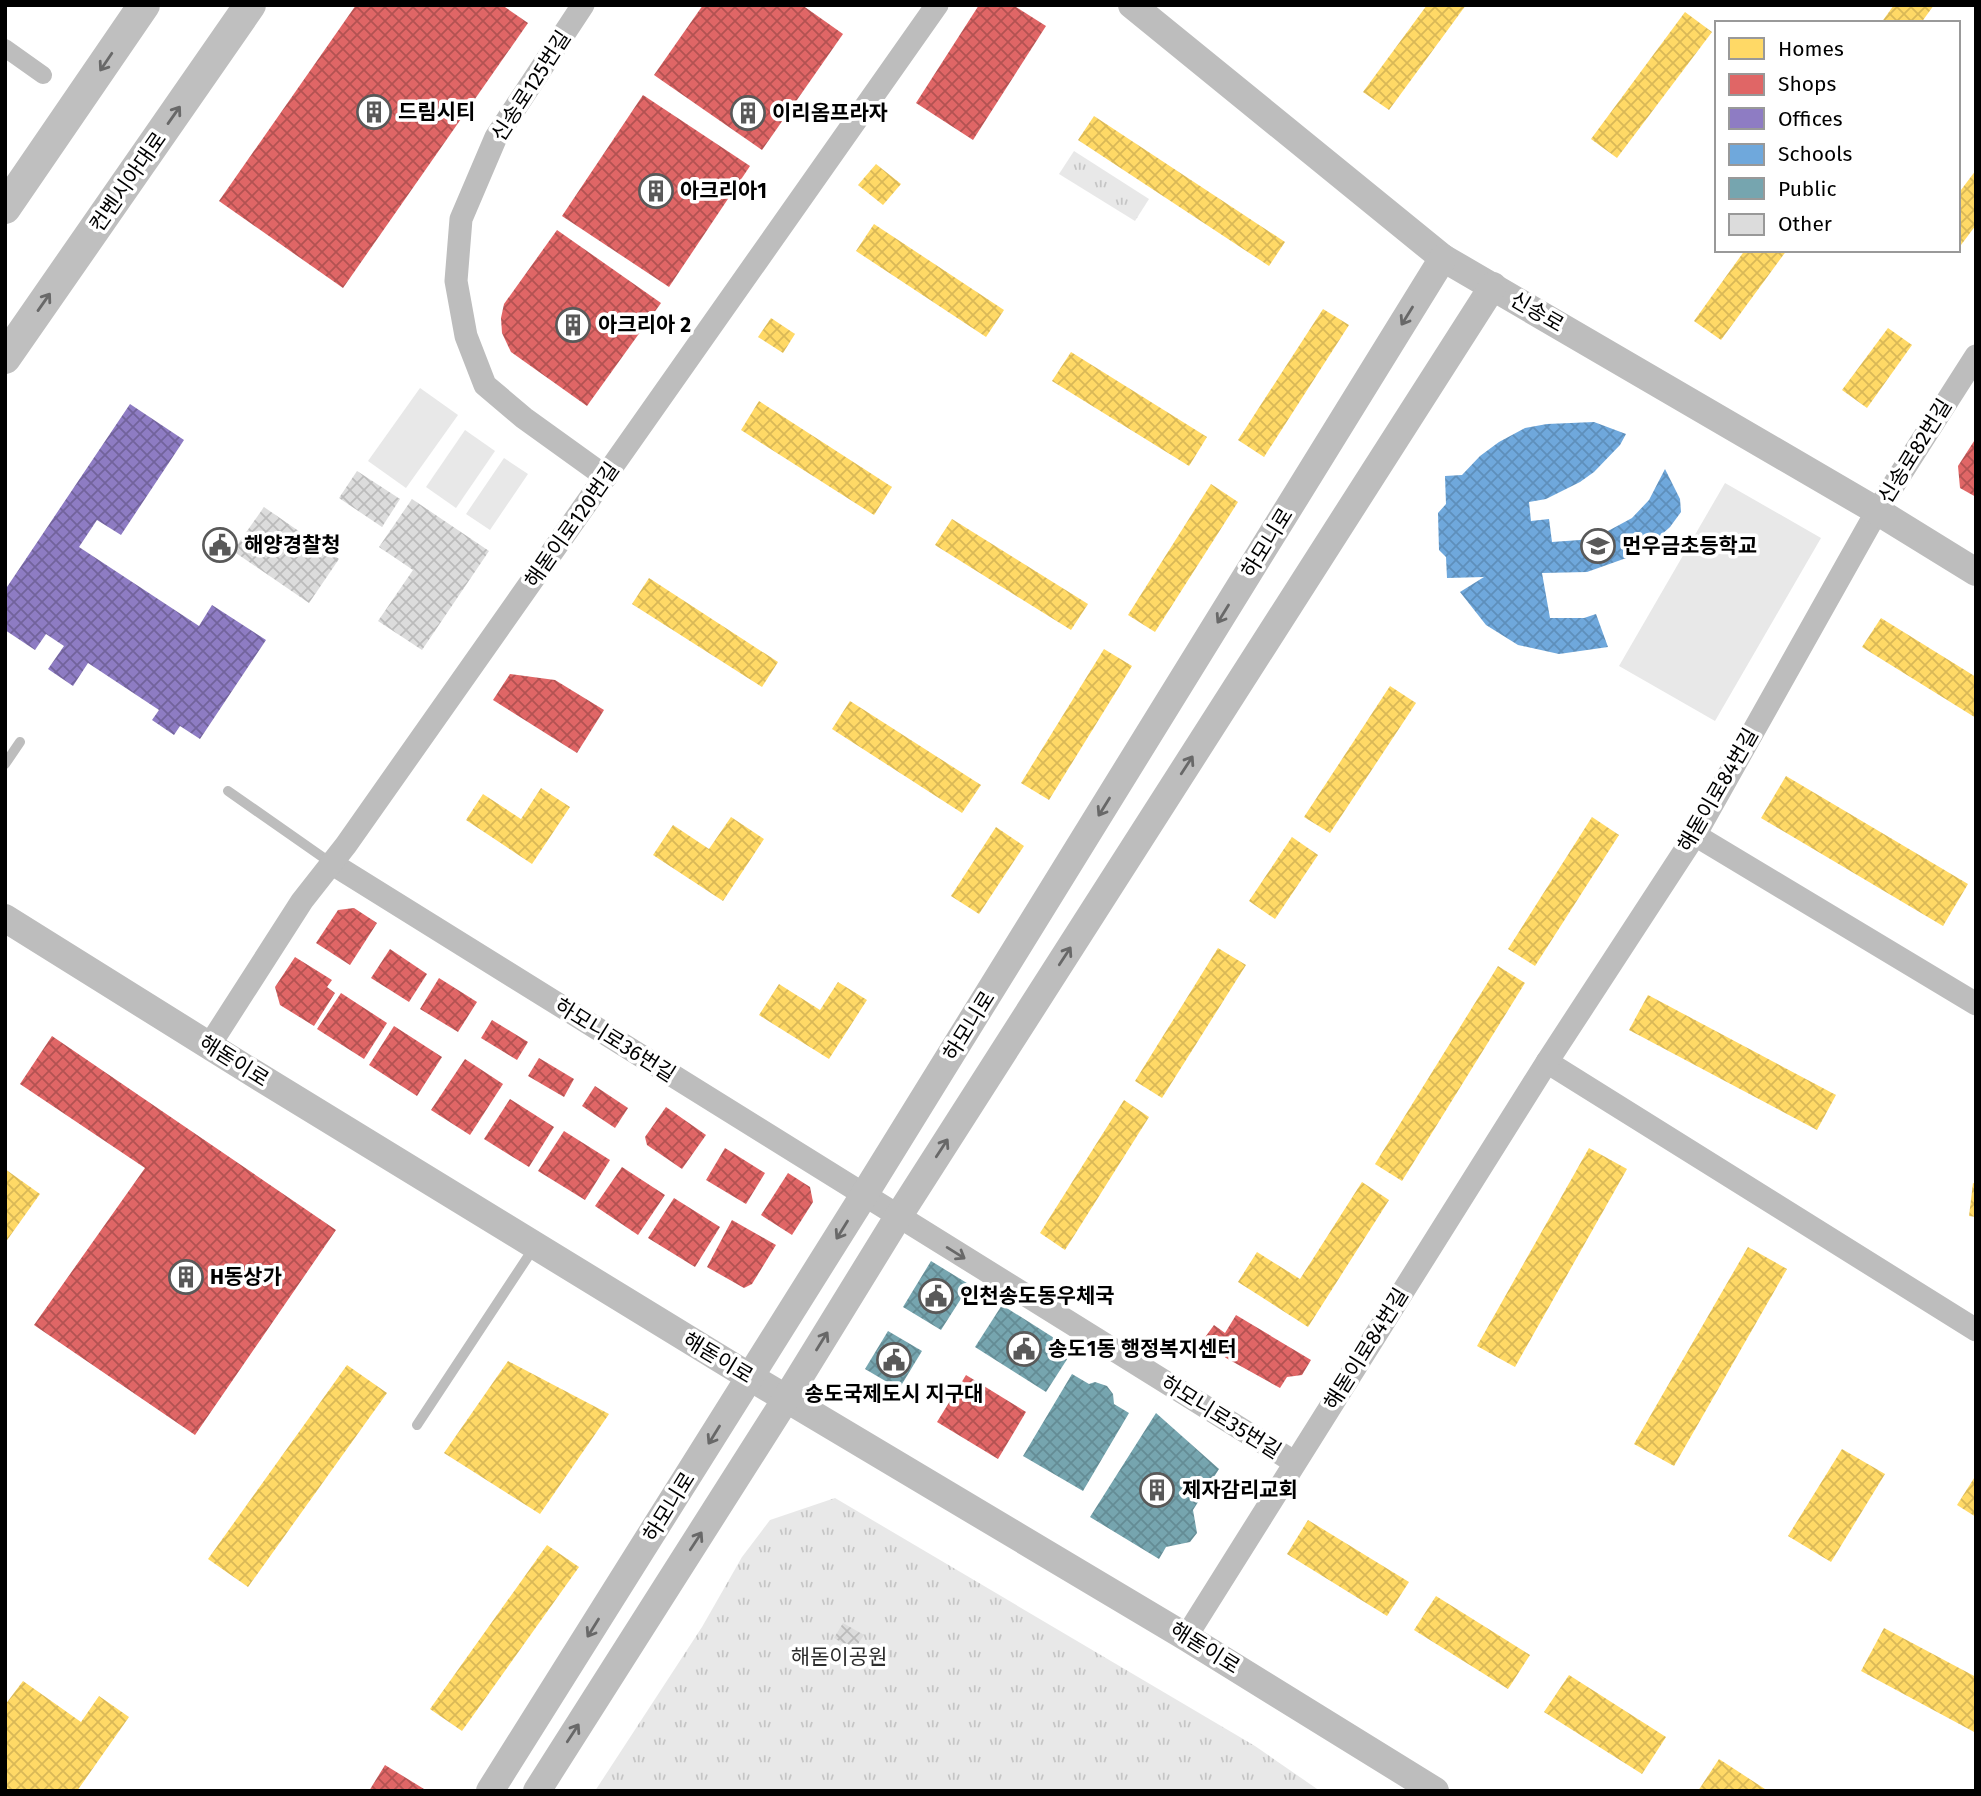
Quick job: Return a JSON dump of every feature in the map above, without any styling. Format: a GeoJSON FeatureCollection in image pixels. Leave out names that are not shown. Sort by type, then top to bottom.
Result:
{"type":"FeatureCollection","features":[{"type":"Feature","properties":{"kind":"main road"},"geometry":{"type":"LineString","coordinates":[[5,208],[144,5]]}},
{"type":"Feature","properties":{"kind":"main road","name":"컨벤시아대로"},"geometry":{"type":"LineString","coordinates":[[5,358],[250,5]]}},
{"type":"Feature","properties":{"kind":"street","name":"신송로125번길"},"geometry":{"type":"LineString","coordinates":[[583,5],[496,137],[461,219],[456,281],[466,336],[485,385],[524,418],[606,477]]}},
{"type":"Feature","properties":{"kind":"street","name":"해돋이로120번길"},"geometry":{"type":"LineString","coordinates":[[209,1046],[273,943],[606,477],[937,5]]}},
{"type":"Feature","properties":{"kind":"street","name":"신송로"},"geometry":{"type":"LineString","coordinates":[[1132,5],[1443,258],[1877,511],[1976,572]]}},
{"type":"Feature","properties":{"kind":"street"},"geometry":{"type":"LineString","coordinates":[[5,48],[43,75]]}},
{"type":"Feature","properties":{"kind":"street","name":"하모니로"},"geometry":{"type":"LineString","coordinates":[[490,1791],[864,1195],[1443,258]]}},
{"type":"Feature","properties":{"kind":"street","name":"하모니로"},"geometry":{"type":"LineString","coordinates":[[537,1791],[898,1217],[1493,286]]}},
{"type":"Feature","properties":{"kind":"street","name":"신송로82번길"},"geometry":{"type":"LineString","coordinates":[[1877,511],[1976,356]]}},
{"type":"Feature","properties":{"kind":"street","name":"해돋이로84번길"},"geometry":{"type":"LineString","coordinates":[[1186,1637],[1547,1062],[1695,835],[1877,511]]}},
{"type":"Feature","properties":{"kind":"street"},"geometry":{"type":"LineString","coordinates":[[1695,835],[1976,1004]]}},
{"type":"Feature","properties":{"kind":"street","name":"하모니로36번길"},"geometry":{"type":"LineString","coordinates":[[331,863],[898,1217]]}},
{"type":"Feature","properties":{"kind":"street","name":"해돋이로"},"geometry":{"type":"LineString","coordinates":[[5,918],[535,1246],[1186,1637],[1434,1791]]}},
{"type":"Feature","properties":{"kind":"street"},"geometry":{"type":"LineString","coordinates":[[1547,1062],[1976,1330]]}},
{"type":"Feature","properties":{"kind":"street","name":"하모니로35번길"},"geometry":{"type":"LineString","coordinates":[[898,1217],[1294,1462]]}},
{"type":"Feature","properties":{"kind":"lane"},"geometry":{"type":"LineString","coordinates":[[5,764],[20,742]]}},
{"type":"Feature","properties":{"kind":"lane"},"geometry":{"type":"LineString","coordinates":[[228,791],[331,863]]}},
{"type":"Feature","properties":{"kind":"lane"},"geometry":{"type":"LineString","coordinates":[[417,1425],[535,1246]]}},
{"type":"Feature","properties":{"kind":"green space"},"geometry":{"type":"Polygon","coordinates":[[[1074,151],[1149,199],[1135,221],[1059,174],[1074,151]]]}},
{"type":"Feature","properties":{"kind":"green space"},"geometry":{"type":"Polygon","coordinates":[[[420,388],[458,415],[406,488],[368,461],[420,388]]]}},
{"type":"Feature","properties":{"kind":"green space"},"geometry":{"type":"Polygon","coordinates":[[[465,430],[495,451],[456,508],[426,487],[465,430]]]}},
{"type":"Feature","properties":{"kind":"green space"},"geometry":{"type":"Polygon","coordinates":[[[504,458],[528,474],[490,530],[466,514],[504,458]]]}},
{"type":"Feature","properties":{"kind":"green space"},"geometry":{"type":"Polygon","coordinates":[[[1725,483],[1821,538],[1715,721],[1619,666],[1725,483]]]}},
{"type":"Feature","properties":{"kind":"green space","name":"해돋이공원"},"geometry":{"type":"Polygon","coordinates":[[[835,1498],[1255,1746],[1320,1791],[595,1791],[702,1627],[742,1557],[770,1520],[835,1498]]]}},
{"type":"Feature","properties":{"kind":"building: Homes"},"geometry":{"type":"Polygon","coordinates":[[[1427,5],[1466,5],[1389,110],[1363,92],[1427,5]]]}},
{"type":"Feature","properties":{"kind":"building: Homes"},"geometry":{"type":"Polygon","coordinates":[[[1894,5],[1934,5],[1922,21],[1882,21],[1894,5]]]}},
{"type":"Feature","properties":{"kind":"building: Homes"},"geometry":{"type":"Polygon","coordinates":[[[1685,12],[1712,32],[1617,158],[1591,139],[1685,12]]]}},
{"type":"Feature","properties":{"kind":"building: Homes"},"geometry":{"type":"Polygon","coordinates":[[[1094,116],[1285,242],[1269,266],[1078,140],[1094,116]]]}},
{"type":"Feature","properties":{"kind":"building: Homes"},"geometry":{"type":"Polygon","coordinates":[[[876,164],[901,184],[883,205],[858,185],[876,164]]]}},
{"type":"Feature","properties":{"kind":"building: Homes"},"geometry":{"type":"Polygon","coordinates":[[[1976,170],[1976,225],[1960,246],[1960,191],[1976,170]]]}},
{"type":"Feature","properties":{"kind":"building: Homes"},"geometry":{"type":"Polygon","coordinates":[[[874,224],[1004,310],[986,337],[856,251],[874,224]]]}},
{"type":"Feature","properties":{"kind":"building: Homes"},"geometry":{"type":"Polygon","coordinates":[[[1744,252],[1786,252],[1721,340],[1694,321],[1744,252]]]}},
{"type":"Feature","properties":{"kind":"building: Homes"},"geometry":{"type":"Polygon","coordinates":[[[1323,309],[1349,325],[1264,457],[1238,440],[1323,309]]]}},
{"type":"Feature","properties":{"kind":"building: Homes"},"geometry":{"type":"Polygon","coordinates":[[[771,318],[795,334],[783,353],[758,337],[771,318]]]}},
{"type":"Feature","properties":{"kind":"building: Homes"},"geometry":{"type":"Polygon","coordinates":[[[1888,328],[1912,345],[1867,408],[1842,390],[1888,328]]]}},
{"type":"Feature","properties":{"kind":"building: Homes"},"geometry":{"type":"Polygon","coordinates":[[[1071,352],[1207,437],[1189,466],[1052,381],[1071,352]]]}},
{"type":"Feature","properties":{"kind":"building: Homes"},"geometry":{"type":"Polygon","coordinates":[[[759,401],[892,487],[874,515],[741,430],[759,401]]]}},
{"type":"Feature","properties":{"kind":"building: Homes"},"geometry":{"type":"Polygon","coordinates":[[[1211,484],[1238,502],[1155,632],[1128,615],[1211,484]]]}},
{"type":"Feature","properties":{"kind":"building: Homes"},"geometry":{"type":"Polygon","coordinates":[[[952,519],[1088,604],[1071,630],[935,545],[952,519]]]}},
{"type":"Feature","properties":{"kind":"building: Homes"},"geometry":{"type":"Polygon","coordinates":[[[649,578],[778,662],[762,687],[632,604],[649,578]]]}},
{"type":"Feature","properties":{"kind":"building: Homes"},"geometry":{"type":"Polygon","coordinates":[[[1881,618],[1976,677],[1976,718],[1862,647],[1881,618]]]}},
{"type":"Feature","properties":{"kind":"building: Homes"},"geometry":{"type":"Polygon","coordinates":[[[1104,649],[1132,666],[1049,800],[1021,783],[1104,649]]]}},
{"type":"Feature","properties":{"kind":"building: Homes"},"geometry":{"type":"Polygon","coordinates":[[[1390,686],[1416,703],[1330,833],[1304,817],[1390,686]]]}},
{"type":"Feature","properties":{"kind":"building: Homes"},"geometry":{"type":"Polygon","coordinates":[[[850,701],[981,785],[962,813],[832,729],[850,701]]]}},
{"type":"Feature","properties":{"kind":"building: Homes"},"geometry":{"type":"Polygon","coordinates":[[[1786,776],[1968,884],[1943,926],[1761,818],[1786,776]]]}},
{"type":"Feature","properties":{"kind":"building: Homes"},"geometry":{"type":"Polygon","coordinates":[[[541,788],[570,807],[532,864],[466,820],[483,794],[521,819],[541,788]]]}},
{"type":"Feature","properties":{"kind":"building: Homes"},"geometry":{"type":"Polygon","coordinates":[[[731,817],[764,839],[723,901],[653,855],[673,825],[709,849],[731,817]]]}},
{"type":"Feature","properties":{"kind":"building: Homes"},"geometry":{"type":"Polygon","coordinates":[[[1592,817],[1619,835],[1535,966],[1508,949],[1592,817]]]}},
{"type":"Feature","properties":{"kind":"building: Homes"},"geometry":{"type":"Polygon","coordinates":[[[996,827],[1024,846],[979,914],[951,896],[996,827]]]}},
{"type":"Feature","properties":{"kind":"building: Homes"},"geometry":{"type":"Polygon","coordinates":[[[1292,837],[1318,855],[1275,919],[1249,901],[1292,837]]]}},
{"type":"Feature","properties":{"kind":"building: Homes"},"geometry":{"type":"Polygon","coordinates":[[[1218,948],[1246,965],[1162,1098],[1135,1081],[1218,948]]]}},
{"type":"Feature","properties":{"kind":"building: Homes"},"geometry":{"type":"Polygon","coordinates":[[[1498,966],[1525,983],[1402,1181],[1375,1164],[1498,966]]]}},
{"type":"Feature","properties":{"kind":"building: Homes"},"geometry":{"type":"Polygon","coordinates":[[[838,982],[867,1000],[829,1059],[759,1015],[779,984],[820,1010],[838,982]]]}},
{"type":"Feature","properties":{"kind":"building: Homes"},"geometry":{"type":"Polygon","coordinates":[[[1648,995],[1836,1095],[1817,1130],[1629,1030],[1648,995]]]}},
{"type":"Feature","properties":{"kind":"building: Homes"},"geometry":{"type":"Polygon","coordinates":[[[1124,1100],[1149,1117],[1065,1250],[1040,1233],[1124,1100]]]}},
{"type":"Feature","properties":{"kind":"building: Homes"},"geometry":{"type":"Polygon","coordinates":[[[1589,1148],[1627,1169],[1515,1367],[1477,1346],[1589,1148]]]}},
{"type":"Feature","properties":{"kind":"building: Homes"},"geometry":{"type":"Polygon","coordinates":[[[5,1169],[40,1194],[5,1243],[5,1169]]]}},
{"type":"Feature","properties":{"kind":"building: Homes"},"geometry":{"type":"Polygon","coordinates":[[[1362,1182],[1389,1200],[1308,1327],[1238,1282],[1257,1252],[1300,1279],[1362,1182]]]}},
{"type":"Feature","properties":{"kind":"building: Homes"},"geometry":{"type":"Polygon","coordinates":[[[1973,1183],[1976,1184],[1976,1217],[1969,1216],[1973,1183]]]}},
{"type":"Feature","properties":{"kind":"building: Homes"},"geometry":{"type":"Polygon","coordinates":[[[1748,1247],[1787,1269],[1674,1466],[1634,1444],[1748,1247]]]}},
{"type":"Feature","properties":{"kind":"building: Homes"},"geometry":{"type":"Polygon","coordinates":[[[508,1361],[609,1414],[540,1514],[444,1453],[508,1361]]]}},
{"type":"Feature","properties":{"kind":"building: Homes"},"geometry":{"type":"Polygon","coordinates":[[[347,1365],[387,1393],[248,1587],[208,1559],[347,1365]]]}},
{"type":"Feature","properties":{"kind":"building: Homes"},"geometry":{"type":"Polygon","coordinates":[[[1842,1449],[1885,1474],[1831,1562],[1788,1536],[1842,1449]]]}},
{"type":"Feature","properties":{"kind":"building: Homes"},"geometry":{"type":"Polygon","coordinates":[[[1976,1475],[1976,1517],[1957,1505],[1976,1475]]]}},
{"type":"Feature","properties":{"kind":"building: Homes"},"geometry":{"type":"Polygon","coordinates":[[[1308,1520],[1409,1582],[1387,1616],[1287,1554],[1308,1520]]]}},
{"type":"Feature","properties":{"kind":"building: Homes"},"geometry":{"type":"Polygon","coordinates":[[[547,1545],[579,1567],[462,1731],[430,1709],[547,1545]]]}},
{"type":"Feature","properties":{"kind":"building: Homes"},"geometry":{"type":"Polygon","coordinates":[[[1436,1596],[1530,1655],[1508,1689],[1414,1630],[1436,1596]]]}},
{"type":"Feature","properties":{"kind":"building: Homes"},"geometry":{"type":"Polygon","coordinates":[[[1884,1628],[1976,1677],[1976,1733],[1861,1671],[1884,1628]]]}},
{"type":"Feature","properties":{"kind":"building: Homes"},"geometry":{"type":"Polygon","coordinates":[[[1569,1675],[1666,1737],[1642,1774],[1544,1712],[1569,1675]]]}},
{"type":"Feature","properties":{"kind":"building: Homes"},"geometry":{"type":"Polygon","coordinates":[[[23,1681],[81,1722],[99,1696],[129,1717],[77,1791],[5,1791],[5,1705],[23,1681]]]}},
{"type":"Feature","properties":{"kind":"building: Homes"},"geometry":{"type":"Polygon","coordinates":[[[1719,1759],[1768,1791],[1698,1791],[1719,1759]]]}},
{"type":"Feature","properties":{"kind":"building: Shops","name":"드림시티"},"geometry":{"type":"Polygon","coordinates":[[[356,5],[502,5],[528,23],[343,288],[219,201],[356,5]]]}},
{"type":"Feature","properties":{"kind":"building: Shops","name":"이리옴프라자"},"geometry":{"type":"Polygon","coordinates":[[[703,5],[802,5],[843,34],[762,150],[654,75],[703,5]]]}},
{"type":"Feature","properties":{"kind":"building: Shops"},"geometry":{"type":"Polygon","coordinates":[[[979,5],[1013,5],[1046,26],[973,140],[916,103],[979,5]]]}},
{"type":"Feature","properties":{"kind":"building: Shops","name":"아크리아1"},"geometry":{"type":"Polygon","coordinates":[[[643,95],[750,166],[669,287],[562,216],[643,95]]]}},
{"type":"Feature","properties":{"kind":"building: Shops","name":"아크리아 2"},"geometry":{"type":"Polygon","coordinates":[[[557,230],[661,303],[587,406],[511,352],[502,333],[504,304],[557,230]]]}},
{"type":"Feature","properties":{"kind":"building: Shops"},"geometry":{"type":"Polygon","coordinates":[[[1976,438],[1976,497],[1960,488],[1958,466],[1976,438]]]}},
{"type":"Feature","properties":{"kind":"building: Shops"},"geometry":{"type":"Polygon","coordinates":[[[510,674],[555,680],[604,710],[577,753],[493,700],[510,674]]]}},
{"type":"Feature","properties":{"kind":"building: Shops"},"geometry":{"type":"Polygon","coordinates":[[[354,908],[377,923],[350,965],[316,943],[338,910],[354,908]]]}},
{"type":"Feature","properties":{"kind":"building: Shops"},"geometry":{"type":"Polygon","coordinates":[[[390,949],[427,974],[409,1002],[371,978],[390,949]]]}},
{"type":"Feature","properties":{"kind":"building: Shops"},"geometry":{"type":"Polygon","coordinates":[[[295,957],[332,980],[327,987],[335,993],[314,1026],[280,1005],[275,987],[295,957]]]}},
{"type":"Feature","properties":{"kind":"building: Shops"},"geometry":{"type":"Polygon","coordinates":[[[439,978],[477,1002],[458,1032],[420,1009],[439,978]]]}},
{"type":"Feature","properties":{"kind":"building: Shops"},"geometry":{"type":"Polygon","coordinates":[[[341,993],[387,1023],[364,1059],[317,1029],[341,993]]]}},
{"type":"Feature","properties":{"kind":"building: Shops"},"geometry":{"type":"Polygon","coordinates":[[[492,1020],[528,1042],[517,1060],[481,1038],[492,1020]]]}},
{"type":"Feature","properties":{"kind":"building: Shops"},"geometry":{"type":"Polygon","coordinates":[[[394,1026],[442,1057],[417,1096],[369,1065],[394,1026]]]}},
{"type":"Feature","properties":{"kind":"building: Shops","name":"H동상가"},"geometry":{"type":"Polygon","coordinates":[[[52,1036],[336,1230],[195,1435],[34,1325],[145,1168],[20,1084],[52,1036]]]}},
{"type":"Feature","properties":{"kind":"building: Shops"},"geometry":{"type":"Polygon","coordinates":[[[539,1058],[574,1079],[564,1097],[528,1076],[539,1058]]]}},
{"type":"Feature","properties":{"kind":"building: Shops"},"geometry":{"type":"Polygon","coordinates":[[[465,1059],[503,1084],[470,1135],[431,1110],[465,1059]]]}},
{"type":"Feature","properties":{"kind":"building: Shops"},"geometry":{"type":"Polygon","coordinates":[[[595,1086],[628,1108],[615,1128],[582,1106],[595,1086]]]}},
{"type":"Feature","properties":{"kind":"building: Shops"},"geometry":{"type":"Polygon","coordinates":[[[510,1099],[554,1127],[529,1167],[484,1139],[510,1099]]]}},
{"type":"Feature","properties":{"kind":"building: Shops"},"geometry":{"type":"Polygon","coordinates":[[[666,1107],[706,1135],[682,1169],[647,1145],[645,1137],[666,1107]]]}},
{"type":"Feature","properties":{"kind":"building: Shops"},"geometry":{"type":"Polygon","coordinates":[[[564,1131],[610,1160],[585,1200],[538,1171],[564,1131]]]}},
{"type":"Feature","properties":{"kind":"building: Shops"},"geometry":{"type":"Polygon","coordinates":[[[725,1148],[765,1173],[746,1204],[706,1180],[725,1148]]]}},
{"type":"Feature","properties":{"kind":"building: Shops"},"geometry":{"type":"Polygon","coordinates":[[[622,1167],[665,1195],[638,1235],[595,1206],[622,1167]]]}},
{"type":"Feature","properties":{"kind":"building: Shops"},"geometry":{"type":"Polygon","coordinates":[[[788,1173],[810,1187],[813,1202],[792,1235],[761,1215],[788,1173]]]}},
{"type":"Feature","properties":{"kind":"building: Shops"},"geometry":{"type":"Polygon","coordinates":[[[674,1198],[720,1227],[695,1267],[648,1238],[674,1198]]]}},
{"type":"Feature","properties":{"kind":"building: Shops"},"geometry":{"type":"Polygon","coordinates":[[[732,1220],[776,1245],[752,1284],[744,1288],[707,1267],[732,1220]]]}},
{"type":"Feature","properties":{"kind":"building: Shops"},"geometry":{"type":"Polygon","coordinates":[[[1236,1315],[1311,1360],[1302,1375],[1287,1377],[1280,1388],[1226,1358],[1203,1340],[1214,1325],[1225,1333],[1236,1315]]]}},
{"type":"Feature","properties":{"kind":"building: Shops"},"geometry":{"type":"Polygon","coordinates":[[[966,1375],[1026,1412],[998,1459],[937,1422],[966,1375]]]}},
{"type":"Feature","properties":{"kind":"building: Shops"},"geometry":{"type":"Polygon","coordinates":[[[385,1765],[424,1789],[423,1791],[369,1791],[385,1765]]]}},
{"type":"Feature","properties":{"kind":"building: Offices"},"geometry":{"type":"Polygon","coordinates":[[[130,404],[184,440],[121,535],[97,520],[79,547],[199,626],[212,605],[266,640],[200,739],[180,726],[174,735],[152,720],[159,710],[88,663],[73,686],[48,669],[64,646],[46,634],[35,650],[5,630],[5,590],[130,404]]]}},
{"type":"Feature","properties":{"kind":"building: Schools"},"geometry":{"type":"Polygon","coordinates":[[[1594,422],[1626,434],[1620,445],[1594,472],[1580,482],[1546,499],[1529,502],[1531,521],[1549,519],[1552,542],[1580,540],[1608,531],[1632,518],[1649,500],[1665,469],[1680,499],[1681,512],[1670,527],[1632,556],[1587,572],[1542,573],[1550,618],[1584,618],[1596,614],[1608,647],[1559,654],[1518,645],[1486,625],[1460,592],[1484,577],[1447,578],[1446,557],[1439,550],[1438,513],[1446,504],[1445,476],[1462,475],[1480,456],[1525,428],[1594,422]]]}},
{"type":"Feature","properties":{"kind":"building: Public","name":"인천송도동우체국"},"geometry":{"type":"Polygon","coordinates":[[[931,1261],[975,1288],[969,1297],[964,1294],[941,1330],[903,1307],[931,1261]]]}},
{"type":"Feature","properties":{"kind":"building: Public","name":"송도1동 행정복지센터"},"geometry":{"type":"Polygon","coordinates":[[[1002,1305],[1073,1350],[1046,1392],[975,1347],[1002,1305]]]}},
{"type":"Feature","properties":{"kind":"building: Public","name":"송도국제도시 지구대"},"geometry":{"type":"Polygon","coordinates":[[[888,1331],[922,1351],[899,1389],[865,1369],[888,1331]]]}},
{"type":"Feature","properties":{"kind":"building: Public"},"geometry":{"type":"Polygon","coordinates":[[[1072,1374],[1089,1384],[1095,1382],[1107,1386],[1113,1394],[1114,1404],[1129,1413],[1083,1491],[1023,1456],[1072,1374]]]}},
{"type":"Feature","properties":{"kind":"building: Public","name":"제자감리교회"},"geometry":{"type":"Polygon","coordinates":[[[1156,1413],[1219,1469],[1193,1510],[1197,1533],[1190,1542],[1166,1547],[1159,1559],[1090,1517],[1156,1413]]]}},
{"type":"Feature","properties":{"kind":"building: Other"},"geometry":{"type":"Polygon","coordinates":[[[357,471],[400,499],[382,527],[339,498],[357,471]]]}},
{"type":"Feature","properties":{"kind":"building: Other"},"geometry":{"type":"Polygon","coordinates":[[[412,499],[489,551],[422,650],[378,621],[413,570],[379,547],[412,499]]]}},
{"type":"Feature","properties":{"kind":"building: Other"},"geometry":{"type":"Polygon","coordinates":[[[264,507],[339,559],[309,603],[233,551],[264,507]]]}},
{"type":"Feature","properties":{"kind":"building: Other"},"geometry":{"type":"Polygon","coordinates":[[[843,1623],[864,1635],[854,1650],[834,1638],[843,1623]]]}},
{"type":"Feature","properties":{"kind":"place","name":"드림시티"},"geometry":{"type":"Point","coordinates":[374,112]}},
{"type":"Feature","properties":{"kind":"place","name":"이리옴프라자"},"geometry":{"type":"Point","coordinates":[748,113]}},
{"type":"Feature","properties":{"kind":"place","name":"아크리아1"},"geometry":{"type":"Point","coordinates":[656,191]}},
{"type":"Feature","properties":{"kind":"place","name":"아크리아 2"},"geometry":{"type":"Point","coordinates":[573,325]}},
{"type":"Feature","properties":{"kind":"place","name":"해양경찰청"},"geometry":{"type":"Point","coordinates":[220,545]}},
{"type":"Feature","properties":{"kind":"place","name":"먼우금초등학교"},"geometry":{"type":"Point","coordinates":[1598,546]}},
{"type":"Feature","properties":{"kind":"place","name":"H동상가"},"geometry":{"type":"Point","coordinates":[186,1277]}},
{"type":"Feature","properties":{"kind":"place","name":"인천송도동우체국"},"geometry":{"type":"Point","coordinates":[936,1296]}},
{"type":"Feature","properties":{"kind":"place","name":"송도1동 행정복지센터"},"geometry":{"type":"Point","coordinates":[1024,1349]}},
{"type":"Feature","properties":{"kind":"place","name":"송도국제도시 지구대"},"geometry":{"type":"Point","coordinates":[894,1360]}},
{"type":"Feature","properties":{"kind":"place","name":"제자감리교회"},"geometry":{"type":"Point","coordinates":[1157,1490]}}]}
